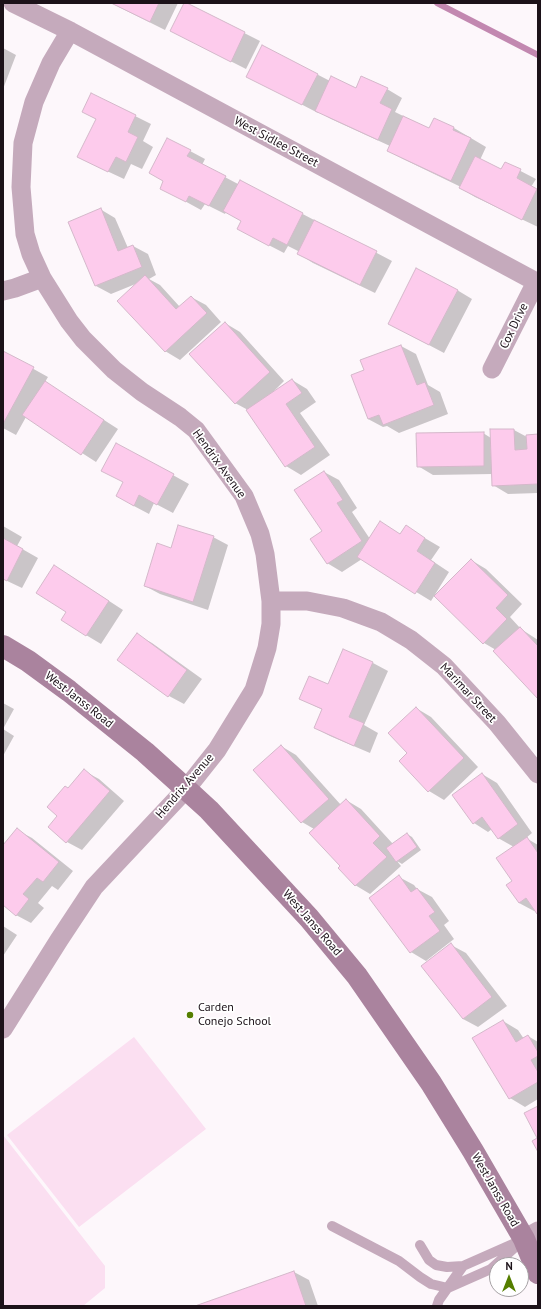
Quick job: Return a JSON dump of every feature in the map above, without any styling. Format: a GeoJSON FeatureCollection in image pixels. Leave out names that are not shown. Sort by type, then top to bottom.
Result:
{"type":"FeatureCollection","features":[{"type":"Feature","properties":{"kind":"main road","name":"West Janss Road"},"geometry":{"type":"LineString","coordinates":[[3,646],[28,661],[69,691],[145,752],[209,810],[310,918],[357,976],[431,1083],[473,1151],[531,1235],[538,1273]]}},
{"type":"Feature","properties":{"kind":"street","name":"West Sidlee Street"},"geometry":{"type":"LineString","coordinates":[[13,3],[70,31],[537,282]]}},
{"type":"Feature","properties":{"kind":"street","name":"Hendrix Avenue"},"geometry":{"type":"LineString","coordinates":[[3,1029],[94,887],[186,789],[217,750],[254,690],[267,648],[271,624],[271,601],[265,554],[260,534],[244,496],[196,430],[180,416],[142,392],[114,370],[83,340],[42,278],[31,254],[25,234],[22,187],[24,143],[34,102],[51,63],[70,31]]}},
{"type":"Feature","properties":{"kind":"street"},"geometry":{"type":"LineString","coordinates":[[3,291],[42,278]]}},
{"type":"Feature","properties":{"kind":"street","name":"Cox Drive"},"geometry":{"type":"LineString","coordinates":[[492,369],[537,282]]}},
{"type":"Feature","properties":{"kind":"street","name":"Marimar Street"},"geometry":{"type":"LineString","coordinates":[[271,601],[307,601],[343,608],[381,622],[411,640],[444,666],[497,723],[538,774]]}},
{"type":"Feature","properties":{"kind":"lane"},"geometry":{"type":"LineString","coordinates":[[332,1226],[399,1261],[420,1278],[431,1284],[448,1288],[491,1269],[531,1235]]}},
{"type":"Feature","properties":{"kind":"lane"},"geometry":{"type":"LineString","coordinates":[[420,1245],[429,1260],[436,1265],[447,1267],[463,1266],[531,1235]]}},
{"type":"Feature","properties":{"kind":"lane"},"geometry":{"type":"LineString","coordinates":[[437,1306],[439,1300],[463,1266]]}},
{"type":"Feature","properties":{"kind":"shaded area"},"geometry":{"type":"Polygon","coordinates":[[[134,1037],[206,1129],[79,1227],[7,1135],[134,1037]]]}},
{"type":"Feature","properties":{"kind":"shaded area"},"geometry":{"type":"Polygon","coordinates":[[[3,1135],[105,1266],[105,1288],[83,1306],[3,1306],[3,1135]]]}},
{"type":"Feature","properties":{"kind":"building"},"geometry":{"type":"Polygon","coordinates":[[[111,3],[159,3],[150,22],[111,3]]]}},
{"type":"Feature","properties":{"kind":"building"},"geometry":{"type":"Polygon","coordinates":[[[184,3],[187,3],[245,32],[231,62],[170,31],[184,3]]]}},
{"type":"Feature","properties":{"kind":"building"},"geometry":{"type":"Polygon","coordinates":[[[262,45],[318,74],[302,105],[246,77],[262,45]]]}},
{"type":"Feature","properties":{"kind":"building"},"geometry":{"type":"Polygon","coordinates":[[[331,76],[356,88],[361,76],[388,88],[380,103],[392,109],[378,140],[315,111],[331,76]]]}},
{"type":"Feature","properties":{"kind":"building"},"geometry":{"type":"Polygon","coordinates":[[[91,93],[136,115],[128,132],[138,137],[126,162],[116,157],[108,172],[77,157],[96,119],[82,112],[91,93]]]}},
{"type":"Feature","properties":{"kind":"building"},"geometry":{"type":"Polygon","coordinates":[[[403,116],[429,128],[434,118],[454,127],[453,130],[471,138],[451,181],[387,151],[403,116]]]}},
{"type":"Feature","properties":{"kind":"building"},"geometry":{"type":"Polygon","coordinates":[[[167,138],[191,150],[187,156],[226,176],[209,206],[189,196],[186,202],[160,189],[163,181],[149,173],[167,138]]]}},
{"type":"Feature","properties":{"kind":"building"},"geometry":{"type":"Polygon","coordinates":[[[475,156],[501,169],[505,162],[521,169],[517,178],[537,189],[522,220],[459,188],[475,156]]]}},
{"type":"Feature","properties":{"kind":"building"},"geometry":{"type":"Polygon","coordinates":[[[240,180],[303,213],[287,245],[273,238],[269,246],[237,229],[241,221],[223,211],[240,180]]]}},
{"type":"Feature","properties":{"kind":"building"},"geometry":{"type":"Polygon","coordinates":[[[101,208],[118,251],[133,245],[142,267],[95,286],[68,222],[101,208]]]}},
{"type":"Feature","properties":{"kind":"building"},"geometry":{"type":"Polygon","coordinates":[[[314,220],[377,251],[360,285],[297,254],[314,220]]]}},
{"type":"Feature","properties":{"kind":"building"},"geometry":{"type":"Polygon","coordinates":[[[416,268],[458,290],[429,345],[388,324],[416,268]]]}},
{"type":"Feature","properties":{"kind":"building"},"geometry":{"type":"Polygon","coordinates":[[[145,275],[176,309],[191,296],[207,313],[165,352],[117,301],[145,275]]]}},
{"type":"Feature","properties":{"kind":"building"},"geometry":{"type":"Polygon","coordinates":[[[225,322],[270,372],[235,404],[189,354],[225,322]]]}},
{"type":"Feature","properties":{"kind":"building"},"geometry":{"type":"Polygon","coordinates":[[[401,345],[417,385],[425,382],[434,405],[383,425],[379,415],[368,419],[351,375],[364,370],[360,360],[401,345]]]}},
{"type":"Feature","properties":{"kind":"building"},"geometry":{"type":"Polygon","coordinates":[[[3,351],[34,367],[3,424],[3,351]]]}},
{"type":"Feature","properties":{"kind":"building"},"geometry":{"type":"Polygon","coordinates":[[[292,379],[302,393],[286,404],[315,447],[285,467],[246,410],[292,379]]]}},
{"type":"Feature","properties":{"kind":"building"},"geometry":{"type":"Polygon","coordinates":[[[45,381],[104,420],[81,455],[22,415],[45,381]]]}},
{"type":"Feature","properties":{"kind":"building"},"geometry":{"type":"Polygon","coordinates":[[[490,429],[514,429],[515,450],[527,449],[526,435],[538,434],[538,484],[492,486],[490,429]]]}},
{"type":"Feature","properties":{"kind":"building"},"geometry":{"type":"Polygon","coordinates":[[[484,432],[484,466],[417,467],[416,433],[484,432]]]}},
{"type":"Feature","properties":{"kind":"building"},"geometry":{"type":"Polygon","coordinates":[[[116,443],[174,474],[157,505],[139,495],[134,506],[116,496],[123,482],[101,471],[116,443]]]}},
{"type":"Feature","properties":{"kind":"building"},"geometry":{"type":"Polygon","coordinates":[[[324,471],[343,500],[337,503],[362,541],[327,564],[310,539],[322,531],[294,490],[324,471]]]}},
{"type":"Feature","properties":{"kind":"building"},"geometry":{"type":"Polygon","coordinates":[[[380,521],[400,534],[406,525],[425,538],[417,551],[435,563],[415,594],[357,557],[380,521]]]}},
{"type":"Feature","properties":{"kind":"building"},"geometry":{"type":"Polygon","coordinates":[[[178,525],[214,536],[193,602],[144,586],[157,543],[171,548],[178,525]]]}},
{"type":"Feature","properties":{"kind":"building"},"geometry":{"type":"Polygon","coordinates":[[[3,538],[23,549],[7,581],[3,579],[3,538]]]}},
{"type":"Feature","properties":{"kind":"building"},"geometry":{"type":"Polygon","coordinates":[[[471,559],[508,595],[496,608],[507,619],[483,644],[434,596],[471,559]]]}},
{"type":"Feature","properties":{"kind":"building"},"geometry":{"type":"Polygon","coordinates":[[[54,565],[109,601],[86,636],[61,620],[66,612],[36,593],[54,565]]]}},
{"type":"Feature","properties":{"kind":"building"},"geometry":{"type":"Polygon","coordinates":[[[520,627],[538,646],[538,699],[493,651],[520,627]]]}},
{"type":"Feature","properties":{"kind":"building"},"geometry":{"type":"Polygon","coordinates":[[[137,633],[187,670],[168,697],[117,660],[137,633]]]}},
{"type":"Feature","properties":{"kind":"building"},"geometry":{"type":"Polygon","coordinates":[[[343,649],[373,662],[349,717],[364,723],[354,746],[314,728],[322,709],[299,699],[309,676],[328,684],[343,649]]]}},
{"type":"Feature","properties":{"kind":"building"},"geometry":{"type":"Polygon","coordinates":[[[416,707],[464,758],[428,792],[399,761],[407,753],[388,733],[416,707]]]}},
{"type":"Feature","properties":{"kind":"building"},"geometry":{"type":"Polygon","coordinates":[[[281,745],[329,799],[301,823],[253,770],[281,745]]]}},
{"type":"Feature","properties":{"kind":"building"},"geometry":{"type":"Polygon","coordinates":[[[84,769],[110,791],[66,843],[48,827],[57,816],[47,807],[65,786],[68,788],[84,769]]]}},
{"type":"Feature","properties":{"kind":"building"},"geometry":{"type":"Polygon","coordinates":[[[482,773],[518,824],[498,839],[482,817],[473,824],[452,795],[482,773]]]}},
{"type":"Feature","properties":{"kind":"building"},"geometry":{"type":"Polygon","coordinates":[[[346,799],[380,836],[373,843],[387,857],[355,886],[338,868],[340,866],[309,833],[346,799]]]}},
{"type":"Feature","properties":{"kind":"building"},"geometry":{"type":"Polygon","coordinates":[[[17,828],[59,862],[43,882],[37,878],[23,894],[29,899],[16,916],[3,905],[3,845],[17,828]]]}},
{"type":"Feature","properties":{"kind":"building"},"geometry":{"type":"Polygon","coordinates":[[[407,833],[417,847],[396,862],[386,848],[407,833]]]}},
{"type":"Feature","properties":{"kind":"building"},"geometry":{"type":"Polygon","coordinates":[[[527,837],[538,853],[537,914],[526,898],[519,903],[506,885],[512,881],[496,858],[527,837]]]}},
{"type":"Feature","properties":{"kind":"building"},"geometry":{"type":"Polygon","coordinates":[[[399,875],[411,892],[417,888],[435,912],[429,916],[440,931],[410,953],[369,898],[399,875]]]}},
{"type":"Feature","properties":{"kind":"building"},"geometry":{"type":"Polygon","coordinates":[[[451,943],[492,997],[463,1019],[421,966],[451,943]]]}},
{"type":"Feature","properties":{"kind":"building"},"geometry":{"type":"Polygon","coordinates":[[[503,1020],[516,1042],[528,1035],[538,1052],[538,1056],[531,1060],[538,1072],[538,1082],[509,1099],[472,1038],[503,1020]]]}},
{"type":"Feature","properties":{"kind":"building"},"geometry":{"type":"Polygon","coordinates":[[[538,1106],[538,1152],[532,1141],[537,1138],[524,1113],[538,1106]]]}},
{"type":"Feature","properties":{"kind":"building"},"geometry":{"type":"Polygon","coordinates":[[[294,1271],[306,1306],[195,1306],[294,1271]]]}},
{"type":"Feature","properties":{"kind":"waterway"},"geometry":{"type":"LineString","coordinates":[[437,3],[538,55]]}},
{"type":"Feature","properties":{"kind":"place","name":"Carden Conejo School"},"geometry":{"type":"Point","coordinates":[190,1015]}}]}
